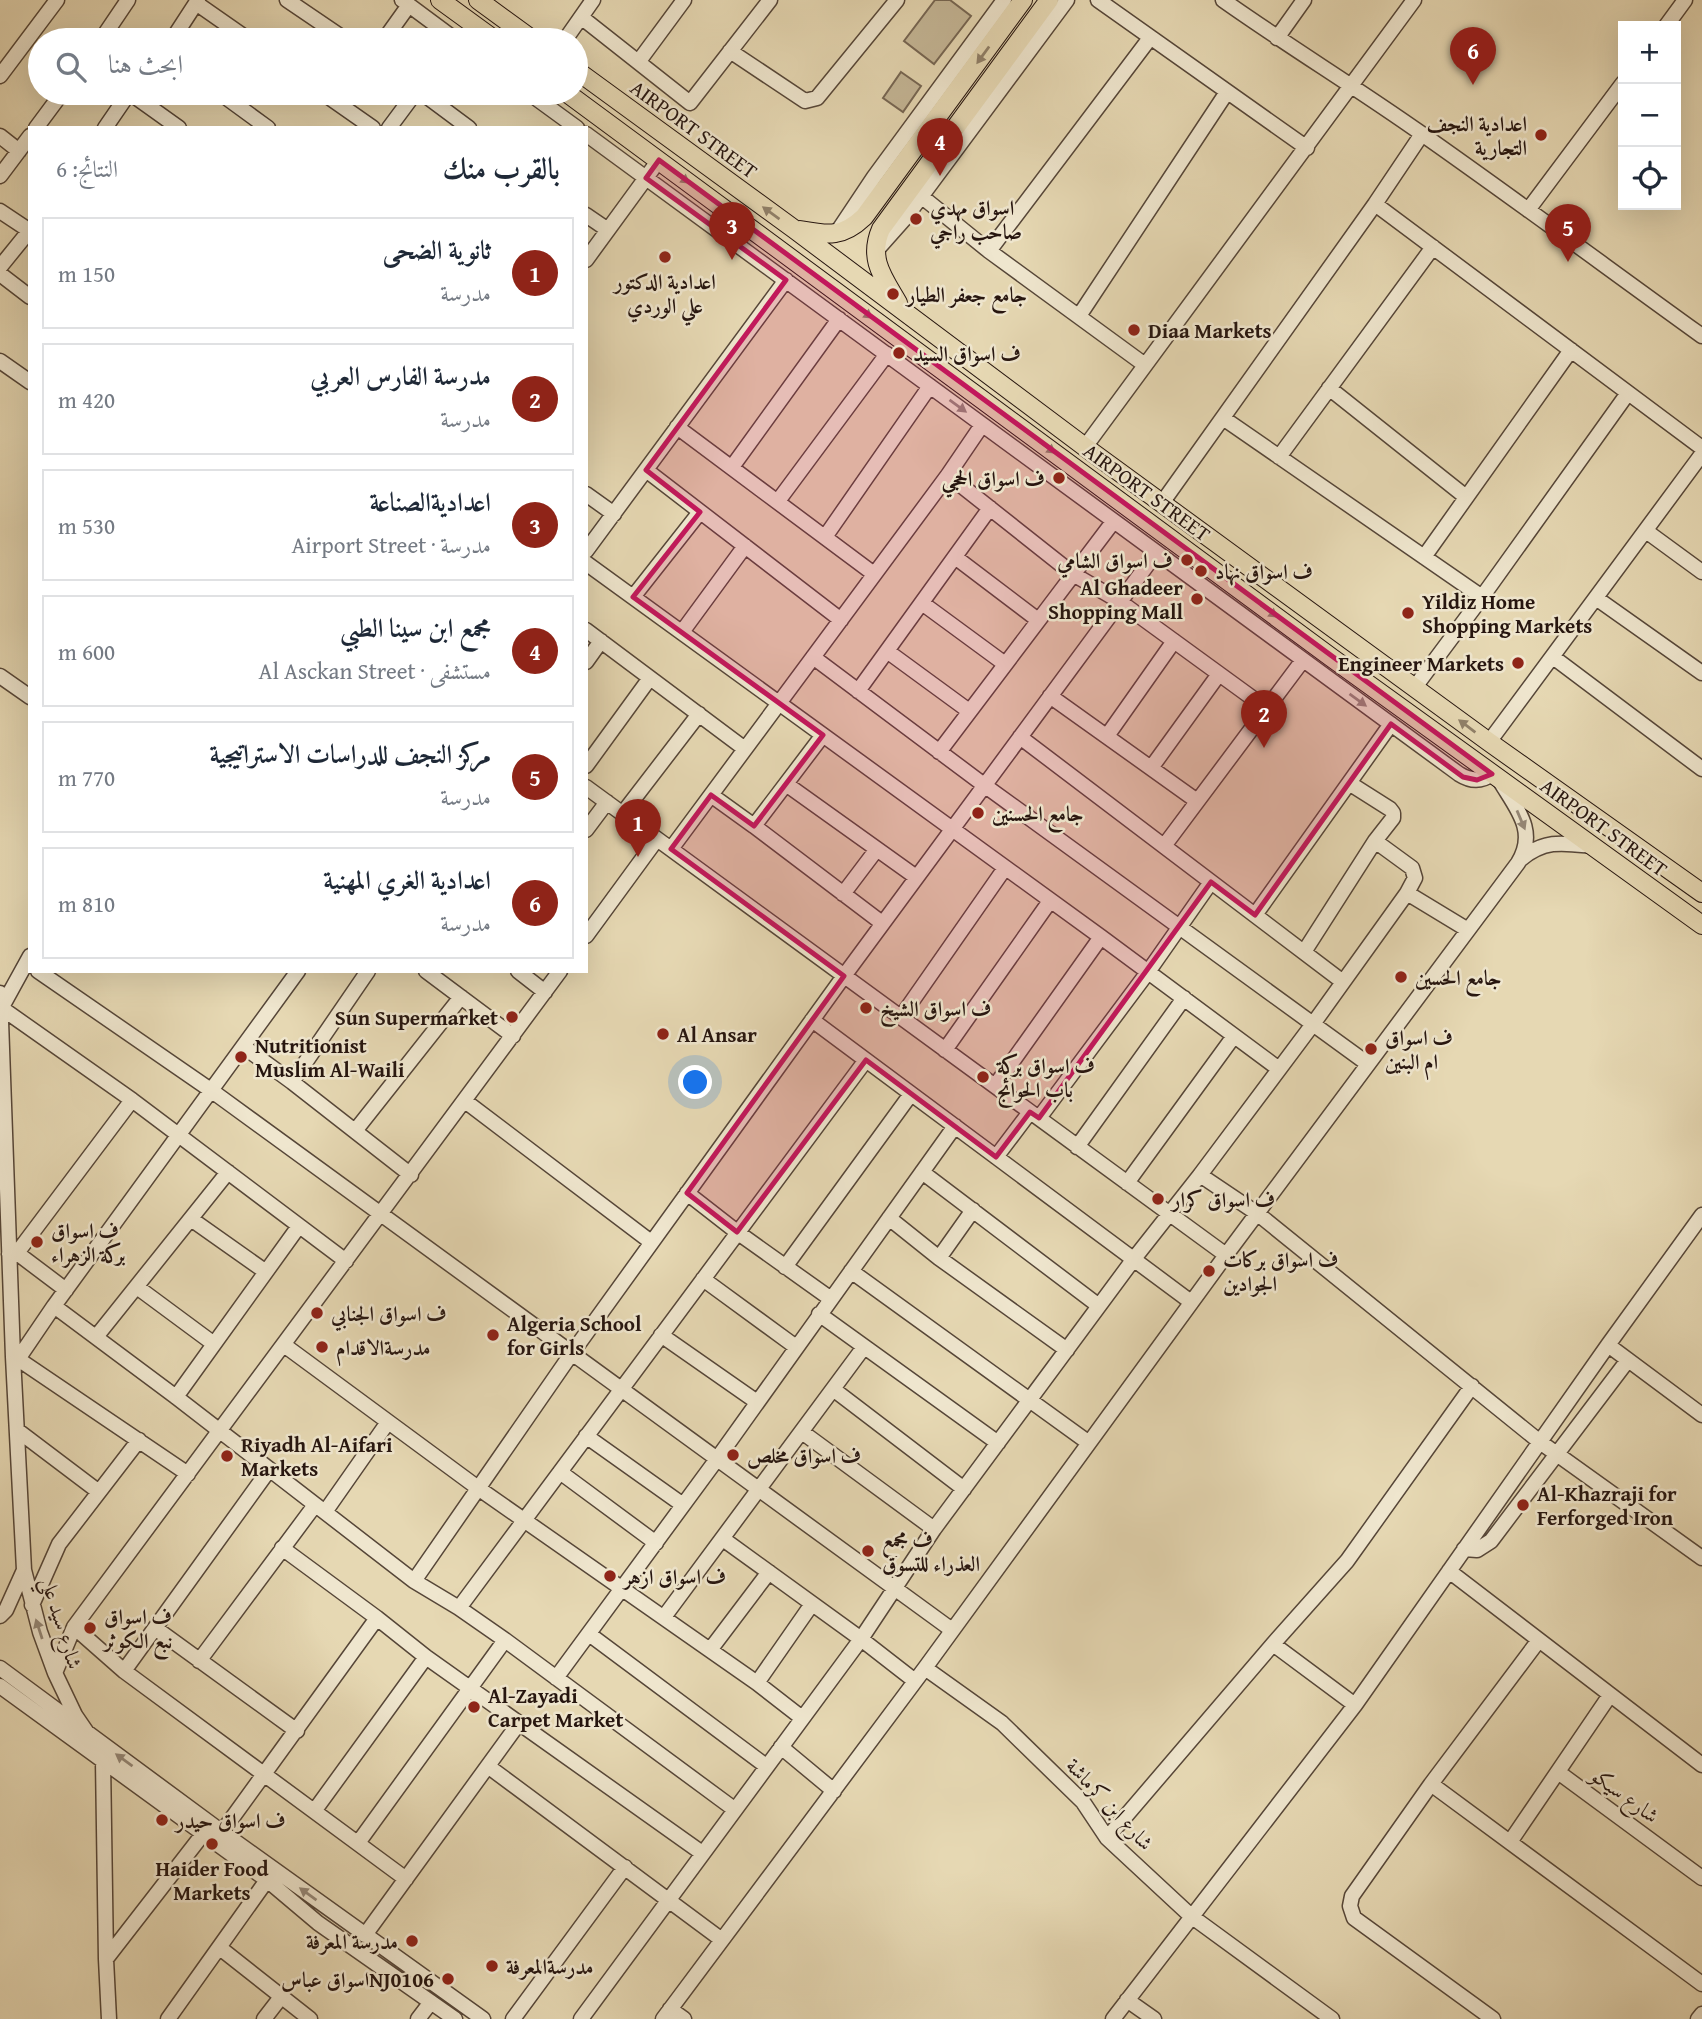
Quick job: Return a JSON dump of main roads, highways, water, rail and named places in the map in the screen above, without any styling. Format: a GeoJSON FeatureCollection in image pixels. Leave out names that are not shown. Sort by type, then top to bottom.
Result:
{"type":"FeatureCollection","features":[{"type":"Feature","properties":{"kind":"main road"},"geometry":{"type":"LineString","coordinates":[[440,0],[478,28]]}},
{"type":"Feature","properties":{"kind":"main road"},"geometry":{"type":"LineString","coordinates":[[478,0],[516,28]]}},
{"type":"Feature","properties":{"kind":"main road"},"geometry":{"type":"LineString","coordinates":[[794,229],[836,234],[855,227],[914,150],[928,118],[1023,0]]}},
{"type":"Feature","properties":{"kind":"main road"},"geometry":{"type":"LineString","coordinates":[[902,309],[880,272],[875,252],[881,229],[918,189],[932,160],[1039,25],[1049,0]]}},
{"type":"Feature","properties":{"kind":"main road","name":"AIRPORT STREET"},"geometry":{"type":"LineString","coordinates":[[588,83],[794,229],[1084,447],[1489,742],[1697,886]]}},
{"type":"Feature","properties":{"kind":"main road"},"geometry":{"type":"LineString","coordinates":[[603,121],[605,108],[617,101]]}},
{"type":"Feature","properties":{"kind":"main road","name":"AIRPORT STREET"},"geometry":{"type":"LineString","coordinates":[[582,105],[1332,658],[1702,925]]}},
{"type":"Feature","properties":{"kind":"main road"},"geometry":{"type":"LineString","coordinates":[[914,150],[919,159],[932,160]]}},
{"type":"Feature","properties":{"kind":"main road"},"geometry":{"type":"LineString","coordinates":[[898,172],[909,173],[918,189]]}},
{"type":"Feature","properties":{"kind":"main road"},"geometry":{"type":"LineString","coordinates":[[734,242],[746,225]]}},
{"type":"Feature","properties":{"kind":"main road"},"geometry":{"type":"LineString","coordinates":[[1332,658],[1343,650],[1345,636]]}},
{"type":"Feature","properties":{"kind":"main road"},"geometry":{"type":"LineString","coordinates":[[1366,682],[1369,669],[1380,661]]}},
{"type":"Feature","properties":{"kind":"place","name":"اعدادية الغري المهنية"},"geometry":{"type":"Point","coordinates":[1473,85]}},
{"type":"Feature","properties":{"kind":"place","name":"اعدادية النجف التجارية"},"geometry":{"type":"Point","coordinates":[1541,135]}},
{"type":"Feature","properties":{"kind":"place","name":"مجمع ابن سينا الطبي"},"geometry":{"type":"Point","coordinates":[940,176]}},
{"type":"Feature","properties":{"kind":"place","name":"اسواق مهدي صاحب راجي"},"geometry":{"type":"Point","coordinates":[916,219]}},
{"type":"Feature","properties":{"kind":"place","name":"اعدادية الدكتور علي الوردي"},"geometry":{"type":"Point","coordinates":[665,257]}},
{"type":"Feature","properties":{"kind":"place","name":"اعداديةالصناعة"},"geometry":{"type":"Point","coordinates":[732,260]}},
{"type":"Feature","properties":{"kind":"place","name":"مركز النجف للدراسات الاستراتيجية"},"geometry":{"type":"Point","coordinates":[1568,262]}},
{"type":"Feature","properties":{"kind":"place","name":"جامع جعفر الطيار"},"geometry":{"type":"Point","coordinates":[893,294]}},
{"type":"Feature","properties":{"kind":"place","name":"Diaa Markets"},"geometry":{"type":"Point","coordinates":[1134,330]}},
{"type":"Feature","properties":{"kind":"place","name":"ف اسواق السيد"},"geometry":{"type":"Point","coordinates":[899,353]}},
{"type":"Feature","properties":{"kind":"place","name":"ف اسواق الحجي"},"geometry":{"type":"Point","coordinates":[1059,478]}},
{"type":"Feature","properties":{"kind":"place","name":"ف اسواق الشامي"},"geometry":{"type":"Point","coordinates":[1187,560]}},
{"type":"Feature","properties":{"kind":"place","name":"ف اسواق نهاد"},"geometry":{"type":"Point","coordinates":[1201,571]}},
{"type":"Feature","properties":{"kind":"place","name":"Al Ghadeer Shopping Mall"},"geometry":{"type":"Point","coordinates":[1197,599]}},
{"type":"Feature","properties":{"kind":"place","name":"Yildiz Home Shopping Markets"},"geometry":{"type":"Point","coordinates":[1408,613]}},
{"type":"Feature","properties":{"kind":"place","name":"Engineer Markets"},"geometry":{"type":"Point","coordinates":[1518,663]}},
{"type":"Feature","properties":{"kind":"place","name":"مدرسة الفارس العربي"},"geometry":{"type":"Point","coordinates":[1264,748]}},
{"type":"Feature","properties":{"kind":"place","name":"جامع الحسنين"},"geometry":{"type":"Point","coordinates":[978,813]}},
{"type":"Feature","properties":{"kind":"place","name":"ثانوية الضحى"},"geometry":{"type":"Point","coordinates":[638,857]}},
{"type":"Feature","properties":{"kind":"place","name":"جامع الحسين"},"geometry":{"type":"Point","coordinates":[1401,977]}},
{"type":"Feature","properties":{"kind":"place","name":"ف اسواق الشيخ"},"geometry":{"type":"Point","coordinates":[866,1008]}},
{"type":"Feature","properties":{"kind":"place","name":"Sun Supermarket"},"geometry":{"type":"Point","coordinates":[512,1017]}},
{"type":"Feature","properties":{"kind":"place","name":"Al Ansar"},"geometry":{"type":"Point","coordinates":[663,1034]}},
{"type":"Feature","properties":{"kind":"place","name":"ف اسواق ام البنين"},"geometry":{"type":"Point","coordinates":[1371,1049]}},
{"type":"Feature","properties":{"kind":"place","name":"Nutritionist Muslim Al-Waili"},"geometry":{"type":"Point","coordinates":[241,1057]}},
{"type":"Feature","properties":{"kind":"place","name":"ف اسواق بركة باب الحوائج"},"geometry":{"type":"Point","coordinates":[983,1077]}},
{"type":"Feature","properties":{"kind":"place","name":"ف اسواق كرار"},"geometry":{"type":"Point","coordinates":[1158,1199]}},
{"type":"Feature","properties":{"kind":"place","name":"ف اسواق بركة الزهراء"},"geometry":{"type":"Point","coordinates":[37,1242]}},
{"type":"Feature","properties":{"kind":"place","name":"ف اسواق بركات الجوادين"},"geometry":{"type":"Point","coordinates":[1209,1271]}},
{"type":"Feature","properties":{"kind":"place","name":"ف اسواق الجنابي"},"geometry":{"type":"Point","coordinates":[317,1313]}},
{"type":"Feature","properties":{"kind":"place","name":"Algeria School for Girls"},"geometry":{"type":"Point","coordinates":[493,1335]}},
{"type":"Feature","properties":{"kind":"place","name":"مدرسةالاقدام"},"geometry":{"type":"Point","coordinates":[322,1347]}},
{"type":"Feature","properties":{"kind":"place","name":"ف اسواق مخلص"},"geometry":{"type":"Point","coordinates":[733,1455]}},
{"type":"Feature","properties":{"kind":"place","name":"Riyadh Al-Aifari Markets"},"geometry":{"type":"Point","coordinates":[227,1456]}},
{"type":"Feature","properties":{"kind":"place","name":"Al-Khazraji for Ferforged Iron"},"geometry":{"type":"Point","coordinates":[1523,1505]}},
{"type":"Feature","properties":{"kind":"place","name":"ف مجمع العذراء للتسوق"},"geometry":{"type":"Point","coordinates":[868,1551]}},
{"type":"Feature","properties":{"kind":"place","name":"ف اسواق ازهر"},"geometry":{"type":"Point","coordinates":[610,1576]}},
{"type":"Feature","properties":{"kind":"place","name":"ف اسواق نبع الكوثر"},"geometry":{"type":"Point","coordinates":[90,1628]}},
{"type":"Feature","properties":{"kind":"place","name":"Al-Zayadi Carpet Market"},"geometry":{"type":"Point","coordinates":[474,1707]}},
{"type":"Feature","properties":{"kind":"place","name":"ف اسواق حيدر"},"geometry":{"type":"Point","coordinates":[162,1820]}},
{"type":"Feature","properties":{"kind":"place","name":"Haider Food Markets"},"geometry":{"type":"Point","coordinates":[212,1844]}},
{"type":"Feature","properties":{"kind":"place","name":"مدرسة المعرفة"},"geometry":{"type":"Point","coordinates":[412,1941]}},
{"type":"Feature","properties":{"kind":"place","name":"مدرسةالمعرفة"},"geometry":{"type":"Point","coordinates":[492,1966]}},
{"type":"Feature","properties":{"kind":"place","name":"اسواق عباسNJ0106"},"geometry":{"type":"Point","coordinates":[448,1979]}}]}
